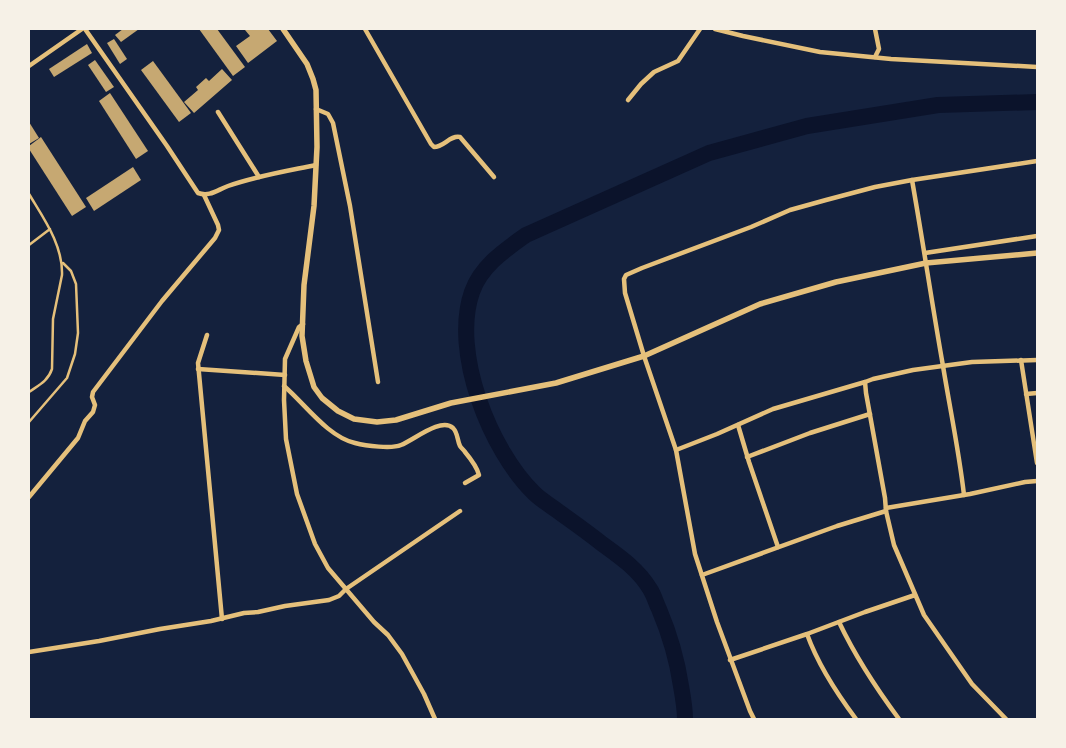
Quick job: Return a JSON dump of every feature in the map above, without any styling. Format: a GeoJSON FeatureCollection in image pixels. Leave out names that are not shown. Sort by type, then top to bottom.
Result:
{"type":"FeatureCollection","features":[{"type":"Feature","properties":{"kind":"street"},"geometry":{"type":"LineString","coordinates":[[29,66],[84,29],[198,193],[204,195],[211,194],[227,186],[259,177],[316,165]]}},
{"type":"Feature","properties":{"kind":"street"},"geometry":{"type":"LineString","coordinates":[[283,29],[307,64],[316,90],[314,206],[305,277],[302,324],[306,361],[314,387],[322,398],[338,411],[354,419],[365,421],[396,420],[451,404],[556,383],[644,356],[760,304],[836,282],[926,263],[1037,253]]}},
{"type":"Feature","properties":{"kind":"street"},"geometry":{"type":"LineString","coordinates":[[365,29],[431,144],[434,147],[438,147],[454,137],[460,137],[494,177]]}},
{"type":"Feature","properties":{"kind":"street"},"geometry":{"type":"LineString","coordinates":[[628,100],[654,72],[678,60],[700,29]]}},
{"type":"Feature","properties":{"kind":"street"},"geometry":{"type":"LineString","coordinates":[[715,29],[820,52],[1037,67]]}},
{"type":"Feature","properties":{"kind":"street"},"geometry":{"type":"LineString","coordinates":[[875,29],[878,36],[879,49],[875,57]]}},
{"type":"Feature","properties":{"kind":"street"},"geometry":{"type":"LineString","coordinates":[[316,109],[328,114],[335,131],[350,206],[378,382]]}},
{"type":"Feature","properties":{"kind":"street"},"geometry":{"type":"LineString","coordinates":[[218,112],[259,177]]}},
{"type":"Feature","properties":{"kind":"street"},"geometry":{"type":"LineString","coordinates":[[754,719],[730,660],[695,554],[676,450],[625,293],[624,280],[626,275],[790,210],[875,187],[1037,161]]}},
{"type":"Feature","properties":{"kind":"street"},"geometry":{"type":"LineString","coordinates":[[912,180],[959,453],[964,495]]}},
{"type":"Feature","properties":{"kind":"street"},"geometry":{"type":"LineString","coordinates":[[29,497],[78,438],[85,421],[93,412],[95,405],[92,397],[93,392],[162,301],[215,238],[219,230],[218,225],[204,195]]}},
{"type":"Feature","properties":{"kind":"street"},"geometry":{"type":"LineString","coordinates":[[925,253],[1037,236]]}},
{"type":"Feature","properties":{"kind":"street"},"geometry":{"type":"LineString","coordinates":[[302,324],[285,359],[284,386],[286,439],[297,494],[315,544],[328,568],[374,622],[388,635],[402,654],[424,694],[435,719]]}},
{"type":"Feature","properties":{"kind":"street"},"geometry":{"type":"LineString","coordinates":[[207,335],[198,363],[198,369],[222,619]]}},
{"type":"Feature","properties":{"kind":"street"},"geometry":{"type":"LineString","coordinates":[[1021,360],[1037,463]]}},
{"type":"Feature","properties":{"kind":"street"},"geometry":{"type":"LineString","coordinates":[[676,450],[773,410],[873,379],[913,370],[972,362],[1037,360]]}},
{"type":"Feature","properties":{"kind":"street"},"geometry":{"type":"LineString","coordinates":[[198,369],[285,375]]}},
{"type":"Feature","properties":{"kind":"street"},"geometry":{"type":"LineString","coordinates":[[865,382],[886,509],[894,545],[924,615],[972,684],[1006,719]]}},
{"type":"Feature","properties":{"kind":"street"},"geometry":{"type":"LineString","coordinates":[[284,386],[297,396],[319,421],[342,438],[354,443],[378,447],[400,446],[440,425],[448,425],[454,429],[460,447],[478,470],[479,475],[465,484]]}},
{"type":"Feature","properties":{"kind":"street"},"geometry":{"type":"LineString","coordinates":[[1026,394],[1037,393]]}},
{"type":"Feature","properties":{"kind":"street"},"geometry":{"type":"LineString","coordinates":[[747,457],[810,432],[870,414]]}},
{"type":"Feature","properties":{"kind":"street"},"geometry":{"type":"LineString","coordinates":[[738,425],[778,547]]}},
{"type":"Feature","properties":{"kind":"street"},"geometry":{"type":"LineString","coordinates":[[702,575],[886,509],[1037,481]]}},
{"type":"Feature","properties":{"kind":"street"},"geometry":{"type":"LineString","coordinates":[[29,652],[222,619],[244,613],[329,600],[338,596],[460,511]]}},
{"type":"Feature","properties":{"kind":"street"},"geometry":{"type":"LineString","coordinates":[[730,660],[915,595]]}},
{"type":"Feature","properties":{"kind":"street"},"geometry":{"type":"LineString","coordinates":[[839,622],[846,638],[874,686],[899,719]]}},
{"type":"Feature","properties":{"kind":"street"},"geometry":{"type":"LineString","coordinates":[[807,634],[812,648],[843,701],[856,719]]}},
{"type":"Feature","properties":{"kind":"lane"},"geometry":{"type":"LineString","coordinates":[[29,194],[50,229],[62,262],[62,275],[53,318],[52,369],[46,382],[29,392]]}},
{"type":"Feature","properties":{"kind":"lane"},"geometry":{"type":"LineString","coordinates":[[29,246],[50,229]]}},
{"type":"Feature","properties":{"kind":"lane"},"geometry":{"type":"LineString","coordinates":[[29,422],[67,378],[75,354],[78,333],[76,284],[71,271],[62,262]]}},
{"type":"Feature","properties":{"kind":"building"},"geometry":{"type":"Polygon","coordinates":[[[123,29],[139,29],[121,42],[115,35],[123,29]]]}},
{"type":"Feature","properties":{"kind":"building"},"geometry":{"type":"Polygon","coordinates":[[[199,29],[217,29],[245,67],[233,76],[199,29]]]}},
{"type":"Feature","properties":{"kind":"building"},"geometry":{"type":"Polygon","coordinates":[[[268,29],[277,41],[248,63],[236,46],[250,36],[245,30],[268,29]]]}},
{"type":"Feature","properties":{"kind":"building"},"geometry":{"type":"Polygon","coordinates":[[[114,39],[127,59],[120,64],[107,43],[114,39]]]}},
{"type":"Feature","properties":{"kind":"building"},"geometry":{"type":"Polygon","coordinates":[[[87,44],[92,53],[54,77],[49,69],[87,44]]]}},
{"type":"Feature","properties":{"kind":"building"},"geometry":{"type":"Polygon","coordinates":[[[95,60],[114,87],[106,92],[88,65],[95,60]]]}},
{"type":"Feature","properties":{"kind":"building"},"geometry":{"type":"Polygon","coordinates":[[[153,61],[191,113],[179,122],[141,70],[153,61]]]}},
{"type":"Feature","properties":{"kind":"building"},"geometry":{"type":"Polygon","coordinates":[[[222,69],[232,80],[194,113],[184,102],[198,90],[196,87],[206,78],[209,81],[222,69]]]}},
{"type":"Feature","properties":{"kind":"building"},"geometry":{"type":"Polygon","coordinates":[[[110,93],[148,151],[136,159],[99,101],[110,93]]]}},
{"type":"Feature","properties":{"kind":"building"},"geometry":{"type":"Polygon","coordinates":[[[29,122],[39,138],[29,144],[29,122]]]}},
{"type":"Feature","properties":{"kind":"building"},"geometry":{"type":"Polygon","coordinates":[[[41,137],[86,207],[72,216],[29,149],[29,146],[41,137]]]}},
{"type":"Feature","properties":{"kind":"building"},"geometry":{"type":"Polygon","coordinates":[[[133,167],[141,180],[94,211],[86,198],[133,167]]]}},
{"type":"Feature","properties":{"kind":"waterway"},"geometry":{"type":"LineString","coordinates":[[685,719],[684,702],[673,647],[650,589],[640,575],[621,558],[534,493],[503,452],[490,426],[479,399],[471,371],[467,343],[467,316],[472,292],[481,274],[494,259],[526,235],[709,153],[807,126],[938,105],[1037,102]]}}]}
